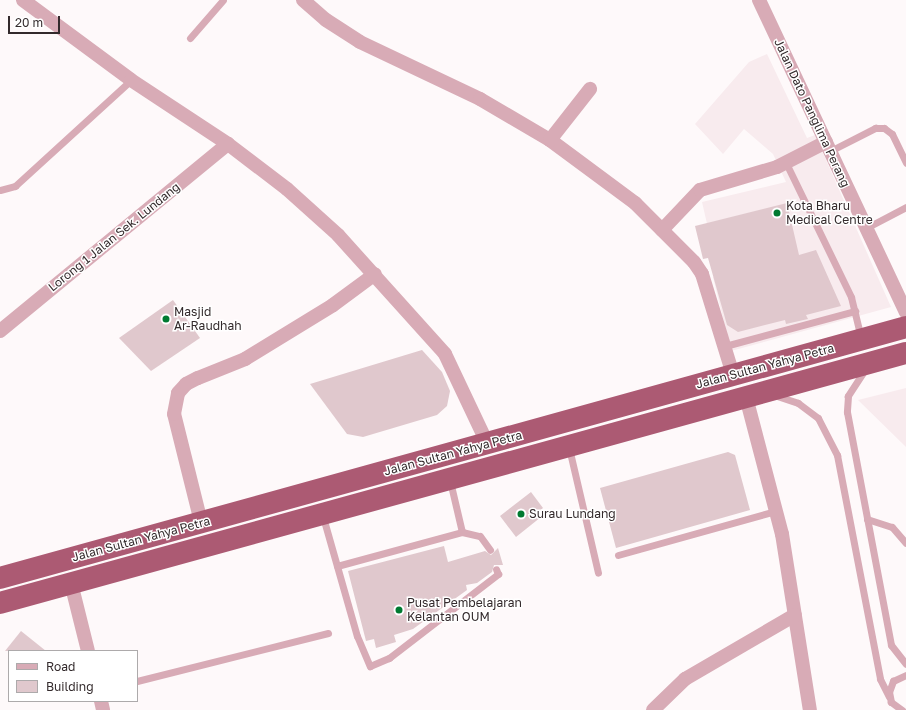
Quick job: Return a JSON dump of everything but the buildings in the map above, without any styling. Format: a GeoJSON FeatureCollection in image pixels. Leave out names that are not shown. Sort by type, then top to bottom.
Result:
{"type":"FeatureCollection","features":[{"type":"Feature","properties":{"kind":"highway","name":"Jalan Sultan Yahya Petra"},"geometry":{"type":"LineString","coordinates":[[0,578],[906,327]]}},
{"type":"Feature","properties":{"kind":"highway","name":"Jalan Sultan Yahya Petra"},"geometry":{"type":"LineString","coordinates":[[0,603],[906,353]]}},
{"type":"Feature","properties":{"kind":"street"},"geometry":{"type":"LineString","coordinates":[[23,0],[131,80],[228,144],[287,189],[338,234],[375,274],[450,361],[487,443]]}},
{"type":"Feature","properties":{"kind":"street"},"geometry":{"type":"LineString","coordinates":[[303,0],[326,20],[360,42],[480,99],[550,140],[618,189],[694,262],[702,274],[734,375]]}},
{"type":"Feature","properties":{"kind":"street","name":"Jalan Dato Panglima Perang"},"geometry":{"type":"LineString","coordinates":[[758,0],[906,312]]}},
{"type":"Feature","properties":{"kind":"street"},"geometry":{"type":"LineString","coordinates":[[550,140],[590,89]]}},
{"type":"Feature","properties":{"kind":"street","name":"Lorong 1 Jalan Sek. Lundang"},"geometry":{"type":"LineString","coordinates":[[0,331],[228,144]]}},
{"type":"Feature","properties":{"kind":"street"},"geometry":{"type":"LineString","coordinates":[[662,230],[700,190],[786,163],[828,147]]}},
{"type":"Feature","properties":{"kind":"street"},"geometry":{"type":"LineString","coordinates":[[201,522],[174,414],[178,393],[186,384],[245,359],[333,305],[375,274]]}},
{"type":"Feature","properties":{"kind":"street"},"geometry":{"type":"LineString","coordinates":[[752,396],[776,511],[795,615],[810,710]]}},
{"type":"Feature","properties":{"kind":"street"},"geometry":{"type":"LineString","coordinates":[[71,583],[88,650]]}},
{"type":"Feature","properties":{"kind":"street"},"geometry":{"type":"LineString","coordinates":[[653,710],[685,679],[795,615]]}},
{"type":"Feature","properties":{"kind":"lane"},"geometry":{"type":"LineString","coordinates":[[190,38],[223,0]]}},
{"type":"Feature","properties":{"kind":"lane"},"geometry":{"type":"LineString","coordinates":[[0,190],[15,186],[131,80]]}},
{"type":"Feature","properties":{"kind":"lane"},"geometry":{"type":"LineString","coordinates":[[828,147],[875,128],[884,128],[892,134],[906,163]]}},
{"type":"Feature","properties":{"kind":"lane"},"geometry":{"type":"LineString","coordinates":[[786,163],[851,297],[862,339]]}},
{"type":"Feature","properties":{"kind":"lane"},"geometry":{"type":"LineString","coordinates":[[866,228],[906,207]]}},
{"type":"Feature","properties":{"kind":"lane"},"geometry":{"type":"LineString","coordinates":[[725,346],[855,311]]}},
{"type":"Feature","properties":{"kind":"lane"},"geometry":{"type":"LineString","coordinates":[[872,362],[854,384],[848,396],[847,412],[891,646],[906,664]]}},
{"type":"Feature","properties":{"kind":"lane"},"geometry":{"type":"LineString","coordinates":[[752,396],[787,398],[809,410],[824,427],[837,455],[880,678],[889,697],[901,710]]}},
{"type":"Feature","properties":{"kind":"lane"},"geometry":{"type":"LineString","coordinates":[[568,446],[598,573]]}},
{"type":"Feature","properties":{"kind":"lane"},"geometry":{"type":"LineString","coordinates":[[450,479],[462,532]]}},
{"type":"Feature","properties":{"kind":"lane"},"geometry":{"type":"LineString","coordinates":[[618,555],[776,511]]}},
{"type":"Feature","properties":{"kind":"lane"},"geometry":{"type":"LineString","coordinates":[[322,514],[357,636],[370,666],[389,658],[498,574],[496,569]]}},
{"type":"Feature","properties":{"kind":"lane"},"geometry":{"type":"LineString","coordinates":[[867,519],[892,527],[906,543]]}},
{"type":"Feature","properties":{"kind":"lane"},"geometry":{"type":"LineString","coordinates":[[337,566],[462,532],[480,536],[490,550]]}},
{"type":"Feature","properties":{"kind":"lane"},"geometry":{"type":"LineString","coordinates":[[138,681],[328,633]]}},
{"type":"Feature","properties":{"kind":"lane"},"geometry":{"type":"LineString","coordinates":[[889,697],[893,681],[906,675]]}},
{"type":"Feature","properties":{"kind":"shaded area","name":"Kota Bharu Medical Centre"},"geometry":{"type":"Polygon","coordinates":[[[767,54],[807,138],[815,135],[891,307],[731,351],[713,277],[719,276],[702,202],[786,182],[773,154],[744,129],[723,154],[695,124],[749,62],[767,54]]]}},
{"type":"Feature","properties":{"kind":"shaded area"},"geometry":{"type":"Polygon","coordinates":[[[906,388],[906,447],[858,400],[906,388]]]}},
{"type":"Feature","properties":{"kind":"place","name":"Kota Bharu Medical Centre"},"geometry":{"type":"Point","coordinates":[777,213]}},
{"type":"Feature","properties":{"kind":"place","name":"Masjid Ar-Raudhah"},"geometry":{"type":"Point","coordinates":[166,319]}},
{"type":"Feature","properties":{"kind":"place","name":"Surau Lundang"},"geometry":{"type":"Point","coordinates":[521,514]}},
{"type":"Feature","properties":{"kind":"place","name":"Pusat Pembelajaran Kelantan OUM"},"geometry":{"type":"Point","coordinates":[399,610]}}]}
